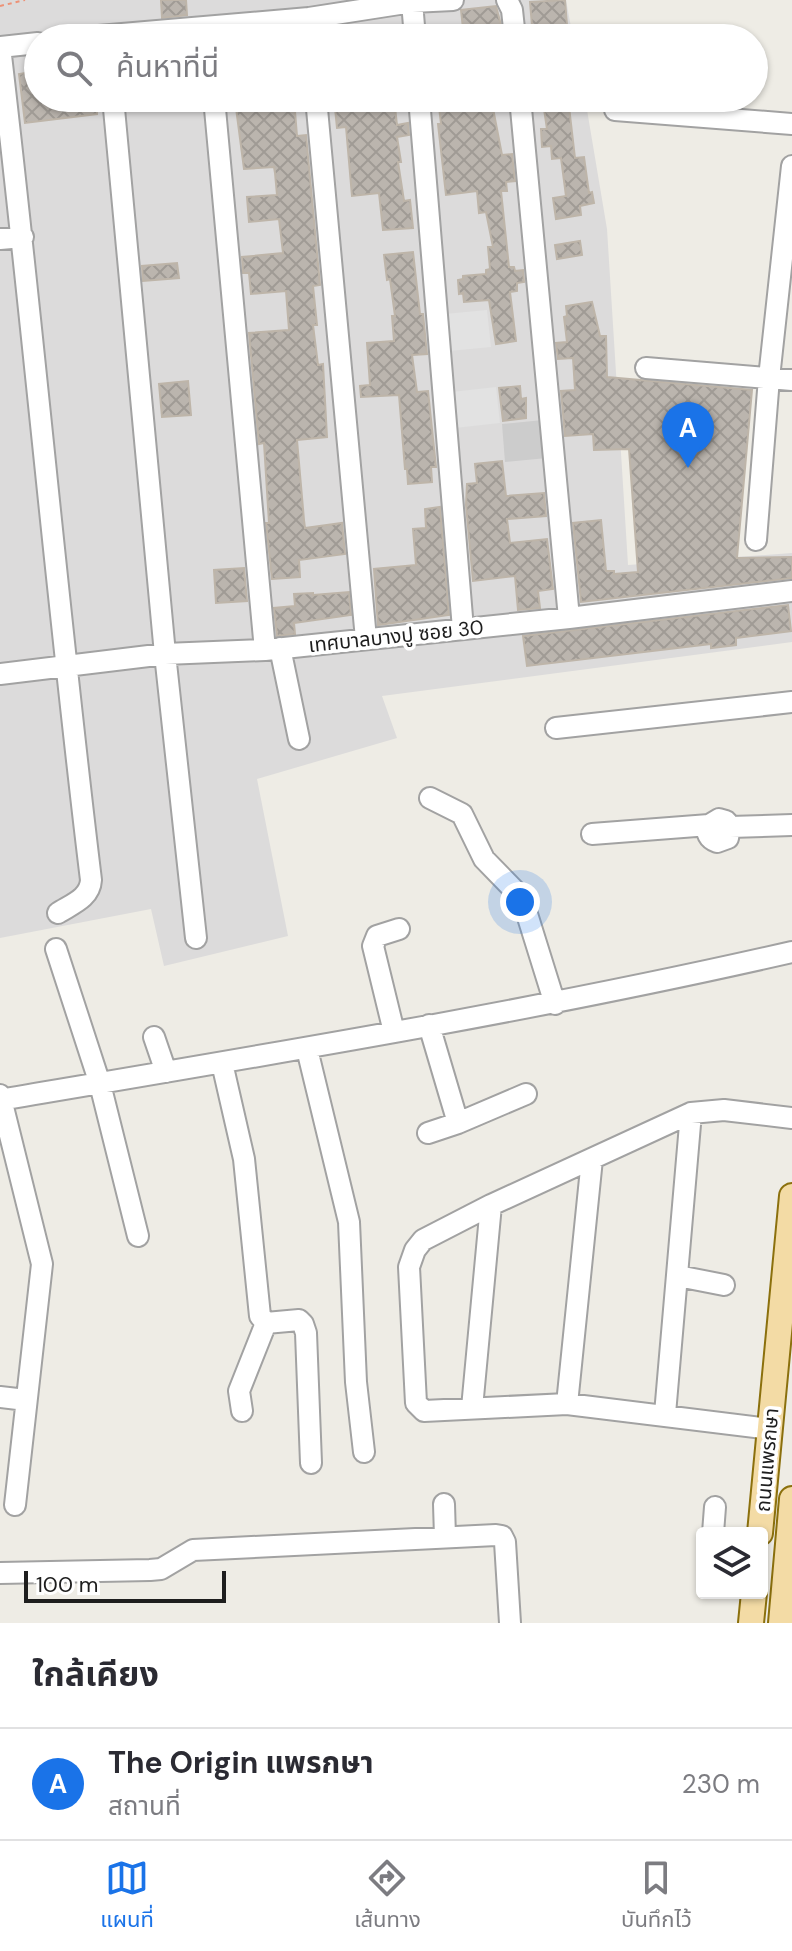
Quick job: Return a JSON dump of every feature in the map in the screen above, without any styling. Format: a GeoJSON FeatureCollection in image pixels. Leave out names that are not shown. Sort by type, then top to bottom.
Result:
{"type":"FeatureCollection","features":[{"type":"Feature","properties":{"kind":"main road","name":"ถนนแพรกษา"},"geometry":{"type":"LineString","coordinates":[[761,1527],[792,1196]]}},
{"type":"Feature","properties":{"kind":"main road","name":"ถนนแพรกษา"},"geometry":{"type":"LineString","coordinates":[[781,1623],[792,1499]]}},
{"type":"Feature","properties":{"kind":"main road"},"geometry":{"type":"LineString","coordinates":[[751,1623],[753,1599]]}},
{"type":"Feature","properties":{"kind":"street"},"geometry":{"type":"LineString","coordinates":[[326,24],[412,2],[453,0]]}},
{"type":"Feature","properties":{"kind":"street"},"geometry":{"type":"LineString","coordinates":[[509,1],[513,24]]}},
{"type":"Feature","properties":{"kind":"street"},"geometry":{"type":"LineString","coordinates":[[412,2],[414,24]]}},
{"type":"Feature","properties":{"kind":"street"},"geometry":{"type":"LineString","coordinates":[[24,44],[0,47],[23,237],[65,667],[91,880],[86,895],[58,913]]}},
{"type":"Feature","properties":{"kind":"street"},"geometry":{"type":"LineString","coordinates":[[114,112],[165,654],[196,938]]}},
{"type":"Feature","properties":{"kind":"street"},"geometry":{"type":"LineString","coordinates":[[215,112],[272,649],[299,739]]}},
{"type":"Feature","properties":{"kind":"street"},"geometry":{"type":"LineString","coordinates":[[317,112],[366,639]]}},
{"type":"Feature","properties":{"kind":"street"},"geometry":{"type":"LineString","coordinates":[[420,112],[463,629]]}},
{"type":"Feature","properties":{"kind":"street"},"geometry":{"type":"LineString","coordinates":[[521,112],[569,618]]}},
{"type":"Feature","properties":{"kind":"street"},"geometry":{"type":"LineString","coordinates":[[640,112],[792,124]]}},
{"type":"Feature","properties":{"kind":"street"},"geometry":{"type":"LineString","coordinates":[[756,540],[769,378],[792,166]]}},
{"type":"Feature","properties":{"kind":"street"},"geometry":{"type":"LineString","coordinates":[[0,239],[23,237]]}},
{"type":"Feature","properties":{"kind":"street"},"geometry":{"type":"LineString","coordinates":[[646,368],[792,380]]}},
{"type":"Feature","properties":{"kind":"street","name":"เทศบาลบางปู ซอย 30"},"geometry":{"type":"LineString","coordinates":[[0,674],[165,654],[272,649],[569,618],[792,591]]}},
{"type":"Feature","properties":{"kind":"street"},"geometry":{"type":"LineString","coordinates":[[556,728],[792,702]]}},
{"type":"Feature","properties":{"kind":"street"},"geometry":{"type":"LineString","coordinates":[[430,798],[458,809],[484,859],[522,898],[555,1004]]}},
{"type":"Feature","properties":{"kind":"street"},"geometry":{"type":"LineString","coordinates":[[592,834],[709,825],[715,819],[722,819],[730,827],[792,825]]}},
{"type":"Feature","properties":{"kind":"street"},"geometry":{"type":"LineString","coordinates":[[394,1032],[373,946],[377,936],[399,929]]}},
{"type":"Feature","properties":{"kind":"street"},"geometry":{"type":"LineString","coordinates":[[56,949],[100,1084],[138,1236]]}},
{"type":"Feature","properties":{"kind":"street"},"geometry":{"type":"LineString","coordinates":[[15,1505],[42,1264],[1,1098],[307,1049],[555,1004],[792,952]]}},
{"type":"Feature","properties":{"kind":"street"},"geometry":{"type":"LineString","coordinates":[[429,1025],[458,1123]]}},
{"type":"Feature","properties":{"kind":"street"},"geometry":{"type":"LineString","coordinates":[[154,1037],[166,1072]]}},
{"type":"Feature","properties":{"kind":"street"},"geometry":{"type":"LineString","coordinates":[[307,1049],[349,1222],[356,1382],[364,1452]]}},
{"type":"Feature","properties":{"kind":"street"},"geometry":{"type":"LineString","coordinates":[[222,1063],[244,1159],[260,1316],[266,1323]]}},
{"type":"Feature","properties":{"kind":"street"},"geometry":{"type":"LineString","coordinates":[[428,1133],[526,1094]]}},
{"type":"Feature","properties":{"kind":"street"},"geometry":{"type":"LineString","coordinates":[[770,1429],[567,1404],[424,1411],[416,1403],[409,1267],[415,1250],[423,1240],[491,1205],[691,1113],[724,1110],[792,1118]]}},
{"type":"Feature","properties":{"kind":"street"},"geometry":{"type":"LineString","coordinates":[[665,1414],[691,1113]]}},
{"type":"Feature","properties":{"kind":"street"},"geometry":{"type":"LineString","coordinates":[[567,1404],[592,1159]]}},
{"type":"Feature","properties":{"kind":"street"},"geometry":{"type":"LineString","coordinates":[[472,1408],[491,1205]]}},
{"type":"Feature","properties":{"kind":"street"},"geometry":{"type":"LineString","coordinates":[[678,1276],[724,1285]]}},
{"type":"Feature","properties":{"kind":"street"},"geometry":{"type":"LineString","coordinates":[[266,1323],[299,1320],[303,1324],[311,1463]]}},
{"type":"Feature","properties":{"kind":"street"},"geometry":{"type":"LineString","coordinates":[[242,1411],[239,1391],[266,1323]]}},
{"type":"Feature","properties":{"kind":"street"},"geometry":{"type":"LineString","coordinates":[[0,1397],[26,1400]]}},
{"type":"Feature","properties":{"kind":"street"},"geometry":{"type":"LineString","coordinates":[[444,1504],[445,1537]]}},
{"type":"Feature","properties":{"kind":"street"},"geometry":{"type":"LineString","coordinates":[[713,1527],[715,1507]]}},
{"type":"Feature","properties":{"kind":"street"},"geometry":{"type":"LineString","coordinates":[[0,1573],[161,1569],[193,1550],[502,1536],[505,1542],[510,1623]]}},
{"type":"Feature","properties":{"kind":"path"},"geometry":{"type":"LineString","coordinates":[[0,6],[25,0]]}},
{"type":"Feature","properties":{"kind":"shaded area"},"geometry":{"type":"Polygon","coordinates":[[[0,0],[566,0],[570,24],[24,24],[24,112],[587,112],[607,229],[628,565],[792,553],[792,642],[382,696],[397,738],[257,779],[288,936],[164,966],[151,909],[0,938],[0,0]]]}},
{"type":"Feature","properties":{"kind":"shaded area"},"geometry":{"type":"Polygon","coordinates":[[[487,310],[491,347],[449,351],[445,314],[487,310]]]}},
{"type":"Feature","properties":{"kind":"shaded area"},"geometry":{"type":"Polygon","coordinates":[[[496,387],[500,423],[455,428],[451,392],[496,387]]]}},
{"type":"Feature","properties":{"kind":"shaded area"},"geometry":{"type":"Polygon","coordinates":[[[543,420],[547,458],[505,462],[502,424],[543,420]]]}},
{"type":"Feature","properties":{"kind":"building"},"geometry":{"type":"Polygon","coordinates":[[[161,0],[186,0],[187,15],[162,18],[161,0]]]}},
{"type":"Feature","properties":{"kind":"building"},"geometry":{"type":"Polygon","coordinates":[[[565,0],[567,24],[532,24],[530,2],[565,0]]]}},
{"type":"Feature","properties":{"kind":"building"},"geometry":{"type":"Polygon","coordinates":[[[496,6],[501,24],[462,24],[461,10],[496,6]]]}},
{"type":"Feature","properties":{"kind":"building"},"geometry":{"type":"Polygon","coordinates":[[[24,73],[24,112],[97,114],[25,123],[19,74],[24,73]]]}},
{"type":"Feature","properties":{"kind":"building"},"geometry":{"type":"Polygon","coordinates":[[[237,112],[295,112],[297,136],[306,135],[320,285],[313,286],[317,325],[313,325],[318,365],[323,364],[327,437],[297,440],[304,520],[305,528],[342,523],[345,554],[299,560],[300,577],[272,579],[266,523],[269,523],[264,443],[259,444],[249,333],[289,330],[286,291],[251,294],[249,273],[243,273],[242,257],[283,253],[279,219],[249,222],[247,197],[277,195],[275,173],[274,167],[244,169],[237,112]]]}},
{"type":"Feature","properties":{"kind":"building"},"geometry":{"type":"Polygon","coordinates":[[[335,112],[396,112],[397,125],[408,123],[409,135],[397,137],[401,162],[398,162],[404,201],[410,200],[413,228],[383,230],[379,193],[352,196],[346,127],[337,128],[335,112]]]}},
{"type":"Feature","properties":{"kind":"building"},"geometry":{"type":"Polygon","coordinates":[[[440,112],[494,112],[502,155],[512,154],[515,181],[506,182],[507,191],[501,191],[509,267],[514,267],[515,271],[523,270],[524,282],[517,283],[517,291],[510,292],[516,341],[496,344],[489,300],[464,302],[463,293],[459,294],[458,280],[463,276],[486,274],[486,270],[490,269],[488,247],[493,247],[486,212],[479,213],[477,191],[446,195],[438,124],[441,124],[440,112]]]}},
{"type":"Feature","properties":{"kind":"building"},"geometry":{"type":"Polygon","coordinates":[[[544,112],[570,112],[575,158],[584,157],[589,193],[592,192],[594,203],[580,206],[581,215],[556,219],[553,198],[566,196],[561,158],[552,159],[551,146],[542,147],[541,129],[547,129],[544,112]]]}},
{"type":"Feature","properties":{"kind":"building"},"geometry":{"type":"Polygon","coordinates":[[[580,241],[582,255],[557,259],[555,245],[580,241]]]}},
{"type":"Feature","properties":{"kind":"building"},"geometry":{"type":"Polygon","coordinates":[[[413,252],[427,354],[412,355],[417,392],[428,391],[436,467],[431,467],[432,482],[408,484],[399,395],[361,397],[360,386],[370,385],[367,343],[394,341],[392,316],[395,316],[384,255],[413,252]]]}},
{"type":"Feature","properties":{"kind":"building"},"geometry":{"type":"Polygon","coordinates":[[[177,263],[179,278],[143,281],[142,266],[177,263]]]}},
{"type":"Feature","properties":{"kind":"building"},"geometry":{"type":"Polygon","coordinates":[[[592,302],[600,336],[606,336],[607,377],[752,390],[737,558],[792,557],[792,578],[581,602],[573,523],[601,520],[606,571],[614,571],[614,574],[638,572],[629,449],[594,450],[593,434],[565,436],[561,391],[575,390],[573,358],[558,359],[556,343],[567,342],[566,306],[592,302]]]}},
{"type":"Feature","properties":{"kind":"building"},"geometry":{"type":"Polygon","coordinates":[[[188,381],[191,415],[162,417],[159,384],[188,381]]]}},
{"type":"Feature","properties":{"kind":"building"},"geometry":{"type":"Polygon","coordinates":[[[520,386],[521,399],[526,398],[526,418],[503,421],[499,388],[520,386]]]}},
{"type":"Feature","properties":{"kind":"building"},"geometry":{"type":"Polygon","coordinates":[[[502,461],[506,496],[544,493],[546,516],[507,519],[510,543],[547,539],[553,589],[538,591],[540,608],[518,610],[515,576],[473,581],[467,484],[477,483],[475,464],[502,461]]]}},
{"type":"Feature","properties":{"kind":"building"},"geometry":{"type":"Polygon","coordinates":[[[440,507],[449,615],[378,625],[374,569],[416,565],[413,529],[426,528],[425,509],[440,507]]]}},
{"type":"Feature","properties":{"kind":"building"},"geometry":{"type":"Polygon","coordinates":[[[244,568],[247,601],[216,603],[214,570],[244,568]]]}},
{"type":"Feature","properties":{"kind":"building"},"geometry":{"type":"Polygon","coordinates":[[[349,592],[351,615],[294,623],[295,634],[277,636],[274,608],[295,606],[294,594],[349,592]]]}},
{"type":"Feature","properties":{"kind":"building"},"geometry":{"type":"Polygon","coordinates":[[[788,605],[791,631],[736,638],[736,645],[711,648],[711,644],[527,666],[523,636],[788,605]]]}},
{"type":"Feature","properties":{"kind":"place","name":"The Origin แพรกษา"},"geometry":{"type":"Point","coordinates":[688,468]}}]}
